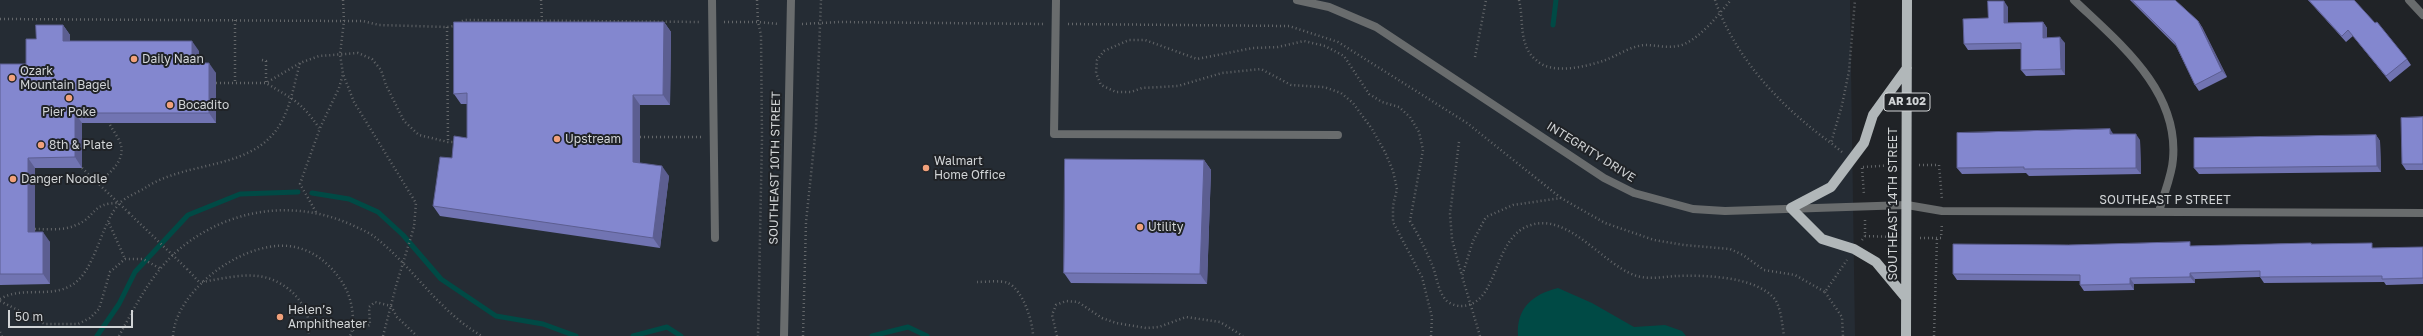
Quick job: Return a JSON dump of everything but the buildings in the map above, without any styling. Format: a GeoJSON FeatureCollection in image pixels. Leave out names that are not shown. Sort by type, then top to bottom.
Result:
{"type":"FeatureCollection","features":[{"type":"Feature","properties":{"kind":"main road","name":"SOUTHEAST 14TH STREET"},"geometry":{"type":"LineString","coordinates":[[1906,336],[1907,0]]}},
{"type":"Feature","properties":{"kind":"main road"},"geometry":{"type":"LineString","coordinates":[[1906,298],[1876,262],[1854,249],[1822,239],[1791,208],[1831,187],[1864,142],[1873,115],[1907,68]]}},
{"type":"Feature","properties":{"kind":"street"},"geometry":{"type":"LineString","coordinates":[[712,0],[715,238]]}},
{"type":"Feature","properties":{"kind":"street","name":"SOUTHEAST 10TH STREET"},"geometry":{"type":"LineString","coordinates":[[784,336],[790,0]]}},
{"type":"Feature","properties":{"kind":"street"},"geometry":{"type":"LineString","coordinates":[[1056,0],[1054,134],[1338,135]]}},
{"type":"Feature","properties":{"kind":"street","name":"INTEGRITY DRIVE"},"geometry":{"type":"LineString","coordinates":[[1297,0],[1329,7],[1376,27],[1604,178],[1634,193],[1693,209],[1725,211],[1907,205]]}},
{"type":"Feature","properties":{"kind":"street"},"geometry":{"type":"LineString","coordinates":[[2074,0],[2149,76],[2164,104],[2171,131],[2173,160],[2159,212]]}},
{"type":"Feature","properties":{"kind":"street"},"geometry":{"type":"LineString","coordinates":[[2409,0],[2423,15]]}},
{"type":"Feature","properties":{"kind":"street","name":"SOUTHEAST P STREET"},"geometry":{"type":"LineString","coordinates":[[1907,205],[1942,211],[2423,213]]}},
{"type":"Feature","properties":{"kind":"path"},"geometry":{"type":"LineString","coordinates":[[344,0],[344,21],[340,54],[343,74],[354,102],[416,203],[414,227],[383,336]]}},
{"type":"Feature","properties":{"kind":"path"},"geometry":{"type":"LineString","coordinates":[[541,0],[542,21]]}},
{"type":"Feature","properties":{"kind":"path"},"geometry":{"type":"LineString","coordinates":[[757,0],[758,22],[761,35],[762,138],[758,336]]}},
{"type":"Feature","properties":{"kind":"path"},"geometry":{"type":"LineString","coordinates":[[803,336],[806,222],[816,127],[821,0]]}},
{"type":"Feature","properties":{"kind":"path"},"geometry":{"type":"LineString","coordinates":[[1476,57],[1486,0]]}},
{"type":"Feature","properties":{"kind":"path"},"geometry":{"type":"LineString","coordinates":[[1519,0],[1522,36],[1528,50],[1536,61],[1551,69],[1602,61],[1627,50],[1645,45],[1662,47],[1682,45],[1703,31],[1731,0]]}},
{"type":"Feature","properties":{"kind":"path"},"geometry":{"type":"LineString","coordinates":[[1715,0],[1720,13],[1738,45],[1771,91],[1808,126],[1841,151]]}},
{"type":"Feature","properties":{"kind":"path"},"geometry":{"type":"LineString","coordinates":[[1831,143],[1842,105],[1849,71],[1855,0]]}},
{"type":"Feature","properties":{"kind":"path"},"geometry":{"type":"LineString","coordinates":[[0,19],[363,21],[379,25],[447,27],[454,26],[464,20],[758,22],[774,24]]}},
{"type":"Feature","properties":{"kind":"path"},"geometry":{"type":"LineString","coordinates":[[235,20],[235,83]]}},
{"type":"Feature","properties":{"kind":"path"},"geometry":{"type":"LineString","coordinates":[[812,24],[838,22],[1289,26],[1338,42],[1467,123],[1561,198],[1605,223],[1654,240],[1684,245],[1730,249],[1744,255],[1764,270],[1795,275],[1825,292],[1842,317],[1843,336]]}},
{"type":"Feature","properties":{"kind":"path"},"geometry":{"type":"LineString","coordinates":[[447,27],[448,142]]}},
{"type":"Feature","properties":{"kind":"path"},"geometry":{"type":"LineString","coordinates":[[1431,336],[1432,317],[1422,277],[1393,222],[1397,189],[1393,171],[1385,152],[1353,103],[1341,93],[1324,87],[1291,85],[1261,69],[1222,73],[1178,86],[1116,92],[1101,85],[1096,73],[1097,60],[1104,51],[1129,40],[1145,40],[1197,59],[1304,41],[1325,46],[1344,56],[1369,94],[1382,102],[1399,106],[1410,117],[1419,132],[1423,150],[1410,221],[1421,238],[1440,291],[1447,302],[1460,306],[1470,303],[1482,296],[1495,274],[1508,242],[1519,229],[1533,224],[1548,225],[1565,228],[1620,270],[1637,276],[1655,278],[1692,276],[1736,280],[1755,286],[1772,296],[1779,311],[1784,336]]}},
{"type":"Feature","properties":{"kind":"path"},"geometry":{"type":"LineString","coordinates":[[266,83],[300,62],[319,56],[358,53],[372,59],[381,70],[386,85],[404,120],[419,135],[448,142],[461,142]]}},
{"type":"Feature","properties":{"kind":"path"},"geometry":{"type":"LineString","coordinates":[[235,60],[241,60]]}},
{"type":"Feature","properties":{"kind":"path"},"geometry":{"type":"LineString","coordinates":[[262,60],[266,61],[266,83]]}},
{"type":"Feature","properties":{"kind":"path"},"geometry":{"type":"LineString","coordinates":[[161,269],[155,264],[143,259],[125,259],[110,272],[99,309],[90,318],[78,324],[45,324],[0,300],[12,292],[55,290],[71,286],[81,278],[90,262],[99,238],[119,204],[156,180],[174,173],[236,159],[266,143],[282,120],[300,62]]}},
{"type":"Feature","properties":{"kind":"path"},"geometry":{"type":"LineString","coordinates":[[316,212],[312,202],[301,190],[300,184],[320,128],[339,88],[343,74]]}},
{"type":"Feature","properties":{"kind":"path"},"geometry":{"type":"LineString","coordinates":[[216,83],[266,83],[290,96],[306,108],[320,128]]}},
{"type":"Feature","properties":{"kind":"path"},"geometry":{"type":"LineString","coordinates":[[99,183],[113,170],[121,157],[120,141],[110,123]]}},
{"type":"Feature","properties":{"kind":"path"},"geometry":{"type":"LineString","coordinates":[[640,137],[714,138]]}},
{"type":"Feature","properties":{"kind":"path"},"geometry":{"type":"LineString","coordinates":[[1460,142],[1450,214],[1452,239],[1480,336]]}},
{"type":"Feature","properties":{"kind":"path"},"geometry":{"type":"LineString","coordinates":[[1939,165],[1942,196]]}},
{"type":"Feature","properties":{"kind":"path"},"geometry":{"type":"LineString","coordinates":[[1864,181],[1862,167],[1877,166]]}},
{"type":"Feature","properties":{"kind":"path"},"geometry":{"type":"LineString","coordinates":[[82,168],[200,283]]}},
{"type":"Feature","properties":{"kind":"path"},"geometry":{"type":"LineString","coordinates":[[1462,276],[1473,241],[1486,217],[1513,205],[1561,198]]}},
{"type":"Feature","properties":{"kind":"path"},"geometry":{"type":"LineString","coordinates":[[35,229],[68,228],[76,225],[101,205],[119,204]]}},
{"type":"Feature","properties":{"kind":"path"},"geometry":{"type":"LineString","coordinates":[[119,336],[140,297],[161,269],[181,248],[204,232],[227,221],[253,212],[276,209],[316,212],[374,236],[396,254],[449,313],[482,336]]}},
{"type":"Feature","properties":{"kind":"path"},"geometry":{"type":"LineString","coordinates":[[109,222],[125,259]]}},
{"type":"Feature","properties":{"kind":"path"},"geometry":{"type":"LineString","coordinates":[[1934,336],[1935,238],[1941,238],[1942,223]]}},
{"type":"Feature","properties":{"kind":"path"},"geometry":{"type":"LineString","coordinates":[[1865,228],[1865,236],[1877,237]]}},
{"type":"Feature","properties":{"kind":"path"},"geometry":{"type":"LineString","coordinates":[[173,336],[173,325],[184,301],[200,283],[226,264],[250,253],[275,247],[299,248],[322,260],[338,274],[350,298],[353,330],[350,336]]}},
{"type":"Feature","properties":{"kind":"path"},"geometry":{"type":"LineString","coordinates":[[1825,292],[1843,264]]}},
{"type":"Feature","properties":{"kind":"path"},"geometry":{"type":"LineString","coordinates":[[200,283],[227,277],[258,276],[283,285],[298,297],[307,313],[310,328],[308,336]]}},
{"type":"Feature","properties":{"kind":"path"},"geometry":{"type":"LineString","coordinates":[[977,282],[1008,283],[1019,293],[1033,323],[1033,336]]}},
{"type":"Feature","properties":{"kind":"path"},"geometry":{"type":"LineString","coordinates":[[1058,336],[1052,315],[1056,305],[1066,301],[1078,302],[1102,318],[1116,323],[1146,328],[1159,327],[1186,317],[1220,322],[1243,336]]}},
{"type":"Feature","properties":{"kind":"path"},"geometry":{"type":"LineString","coordinates":[[353,330],[370,326],[369,307],[375,302],[391,306]]}},
{"type":"Feature","properties":{"kind":"path"},"geometry":{"type":"LineString","coordinates":[[391,306],[396,317],[417,336]]}},
{"type":"Feature","properties":{"kind":"path"},"geometry":{"type":"LineString","coordinates":[[0,332],[2,336]]}},
{"type":"Feature","properties":{"kind":"shaded area","name":"Walmart Home Office"},"geometry":{"type":"Polygon","coordinates":[[[0,0],[1850,0],[1855,336],[0,336],[0,0]]]}},
{"type":"Feature","properties":{"kind":"shaded area"},"geometry":{"type":"Polygon","coordinates":[[[1558,288],[1592,303],[1634,327],[1665,325],[1682,331],[1686,336],[1518,336],[1520,318],[1523,310],[1528,304],[1541,294],[1558,288]]]}},
{"type":"Feature","properties":{"kind":"waterway"},"geometry":{"type":"LineString","coordinates":[[1553,25],[1556,0]]}},
{"type":"Feature","properties":{"kind":"waterway"},"geometry":{"type":"LineString","coordinates":[[97,336],[119,304],[135,272],[188,215],[240,194],[298,192]]}},
{"type":"Feature","properties":{"kind":"waterway"},"geometry":{"type":"LineString","coordinates":[[312,193],[349,199],[378,212],[403,235],[441,279],[496,316],[543,324],[576,336]]}},
{"type":"Feature","properties":{"kind":"waterway"},"geometry":{"type":"LineString","coordinates":[[633,336],[667,327],[681,336]]}},
{"type":"Feature","properties":{"kind":"waterway"},"geometry":{"type":"LineString","coordinates":[[872,336],[908,327],[927,336]]}},
{"type":"Feature","properties":{"kind":"place","name":"Daily Naan"},"geometry":{"type":"Point","coordinates":[134,59]}},
{"type":"Feature","properties":{"kind":"place","name":"Ozark Mountain Bagel"},"geometry":{"type":"Point","coordinates":[12,78]}},
{"type":"Feature","properties":{"kind":"place","name":"Pier Poke"},"geometry":{"type":"Point","coordinates":[69,98]}},
{"type":"Feature","properties":{"kind":"place","name":"Bocadito"},"geometry":{"type":"Point","coordinates":[170,105]}},
{"type":"Feature","properties":{"kind":"place","name":"Upstream"},"geometry":{"type":"Point","coordinates":[557,139]}},
{"type":"Feature","properties":{"kind":"place","name":"8th & Plate"},"geometry":{"type":"Point","coordinates":[41,145]}},
{"type":"Feature","properties":{"kind":"place","name":"Walmart Home Office"},"geometry":{"type":"Point","coordinates":[926,168]}},
{"type":"Feature","properties":{"kind":"place","name":"Danger Noodle"},"geometry":{"type":"Point","coordinates":[13,179]}},
{"type":"Feature","properties":{"kind":"place","name":"Utility"},"geometry":{"type":"Point","coordinates":[1140,227]}},
{"type":"Feature","properties":{"kind":"place","name":"Helen’s Amphitheater"},"geometry":{"type":"Point","coordinates":[280,317]}}]}
